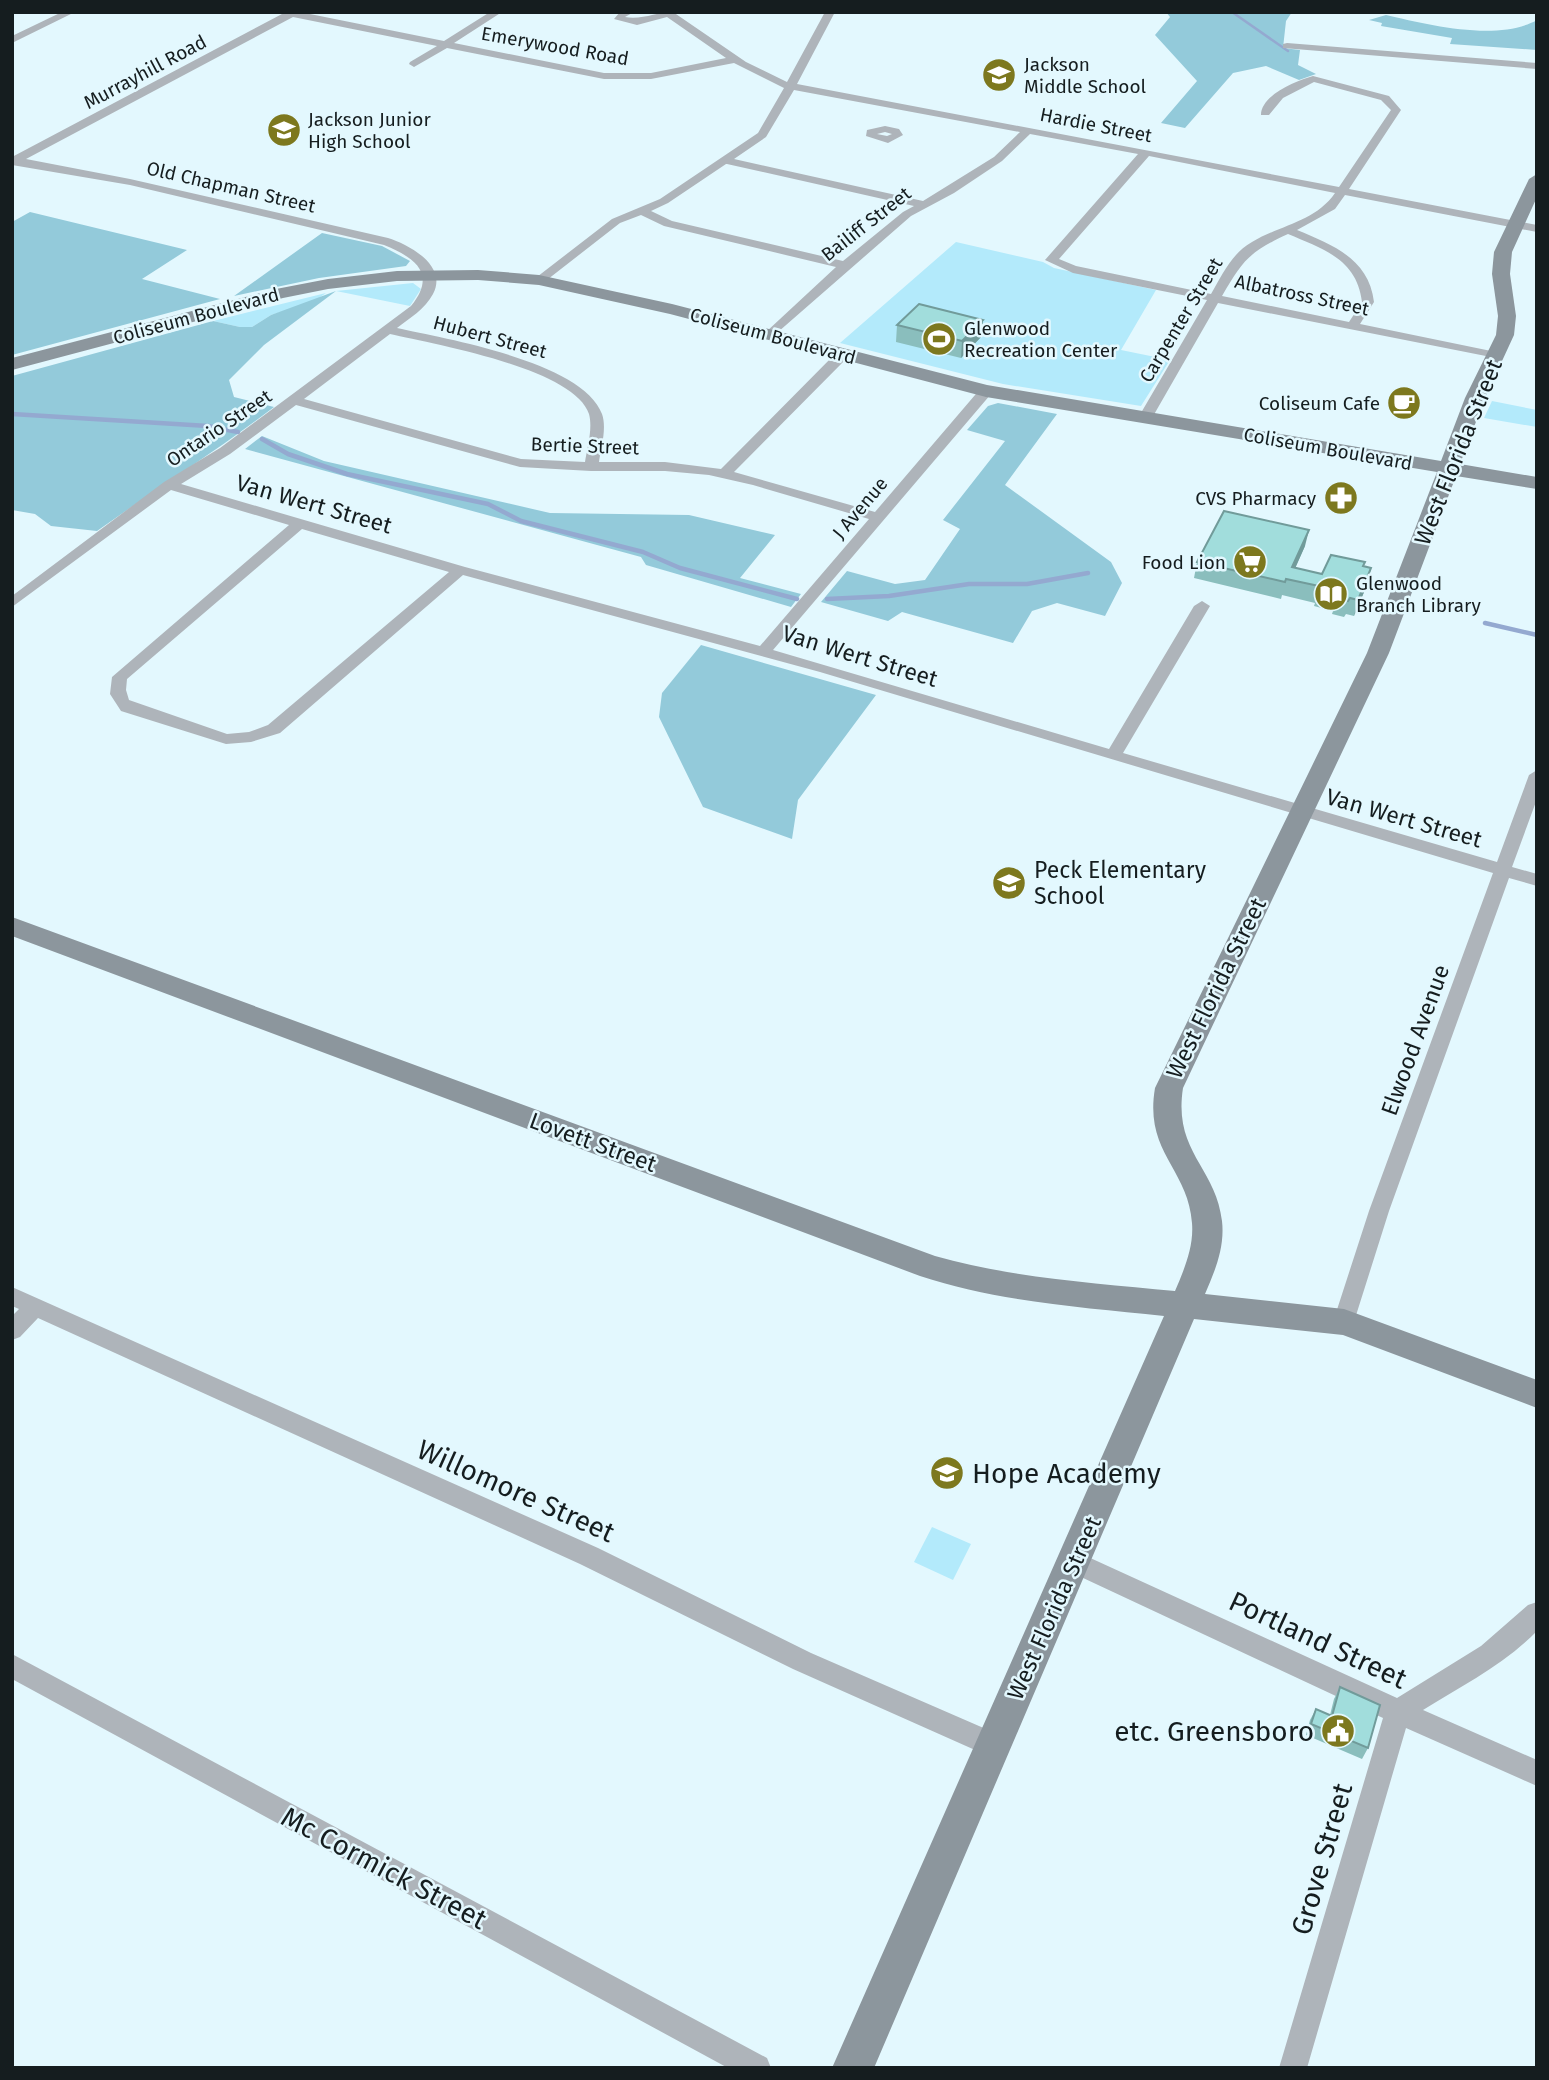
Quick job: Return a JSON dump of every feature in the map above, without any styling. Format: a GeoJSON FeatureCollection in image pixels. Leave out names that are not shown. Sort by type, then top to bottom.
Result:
{"type":"FeatureCollection","features":[{"type":"Feature","properties":{"kind":"main road","name":"West Florida Street"},"geometry":{"type":"LineString","coordinates":[[853,2068],[1186,1306],[1204,1257],[1207,1237],[1206,1212],[1171,1143],[1164,1117],[1173,1077],[1378,653],[1475,398],[1496,356],[1507,322],[1501,274],[1502,260],[1514,224],[1537,178]]}},
{"type":"Feature","properties":{"kind":"main road","name":"Coliseum Boulevard"},"geometry":{"type":"LineString","coordinates":[[12,364],[282,293],[369,279],[478,275],[539,280],[671,309],[986,391],[1537,483]]}},
{"type":"Feature","properties":{"kind":"main road","name":"Lovett Street"},"geometry":{"type":"LineString","coordinates":[[12,926],[931,1267],[970,1278],[1039,1290],[1344,1322],[1537,1394]]}},
{"type":"Feature","properties":{"kind":"street"},"geometry":{"type":"LineString","coordinates":[[12,40],[70,12]]}},
{"type":"Feature","properties":{"kind":"street"},"geometry":{"type":"LineString","coordinates":[[414,64],[497,12]]}},
{"type":"Feature","properties":{"kind":"street"},"geometry":{"type":"LineString","coordinates":[[629,12],[619,19],[637,22],[667,13]]}},
{"type":"Feature","properties":{"kind":"street"},"geometry":{"type":"LineString","coordinates":[[539,280],[616,221],[664,201],[727,161],[768,128],[830,12]]}},
{"type":"Feature","properties":{"kind":"street","name":"Emerywood Road"},"geometry":{"type":"LineString","coordinates":[[290,13],[604,76],[628,78],[676,73],[737,59]]}},
{"type":"Feature","properties":{"kind":"street","name":"Murrayhill Road"},"geometry":{"type":"LineString","coordinates":[[13,161],[290,13]]}},
{"type":"Feature","properties":{"kind":"street","name":"Hardie Street"},"geometry":{"type":"LineString","coordinates":[[667,13],[777,83],[901,120],[1028,130],[1537,229]]}},
{"type":"Feature","properties":{"kind":"street"},"geometry":{"type":"LineString","coordinates":[[1287,47],[1537,66]]}},
{"type":"Feature","properties":{"kind":"street","name":"Carpenter Street"},"geometry":{"type":"LineString","coordinates":[[1145,418],[1237,262],[1254,245],[1314,218],[1331,207],[1396,110],[1385,98],[1314,79],[1280,96],[1269,104],[1265,113]]}},
{"type":"Feature","properties":{"kind":"street","name":"Bailiff Street"},"geometry":{"type":"LineString","coordinates":[[769,335],[845,265],[923,204],[950,191],[998,159],[1028,130]]}},
{"type":"Feature","properties":{"kind":"street","name":"Albatross Street"},"geometry":{"type":"LineString","coordinates":[[1146,152],[1051,260],[1060,265],[1496,356]]}},
{"type":"Feature","properties":{"kind":"street","name":"Old Chapman Street"},"geometry":{"type":"LineString","coordinates":[[13,161],[130,182],[388,242],[416,256],[424,264],[427,275]]}},
{"type":"Feature","properties":{"kind":"street"},"geometry":{"type":"LineString","coordinates":[[727,161],[923,204]]}},
{"type":"Feature","properties":{"kind":"street"},"geometry":{"type":"LineString","coordinates":[[643,211],[668,224],[845,265]]}},
{"type":"Feature","properties":{"kind":"street"},"geometry":{"type":"LineString","coordinates":[[1285,229],[1322,245],[1349,261],[1364,278],[1368,302],[1353,325]]}},
{"type":"Feature","properties":{"kind":"street","name":"Ontario Street"},"geometry":{"type":"LineString","coordinates":[[12,603],[169,485],[225,451],[389,330],[422,302],[430,285],[427,275]]}},
{"type":"Feature","properties":{"kind":"street","name":"Hubert Street"},"geometry":{"type":"LineString","coordinates":[[389,330],[526,364],[554,374],[589,400],[595,413],[591,467]]}},
{"type":"Feature","properties":{"kind":"street"},"geometry":{"type":"LineString","coordinates":[[724,474],[842,355]]}},
{"type":"Feature","properties":{"kind":"street","name":"J Avenue"},"geometry":{"type":"LineString","coordinates":[[764,651],[986,391]]}},
{"type":"Feature","properties":{"kind":"street","name":"Bertie Street"},"geometry":{"type":"LineString","coordinates":[[294,400],[520,463],[549,467],[686,468],[724,474],[877,517]]}},
{"type":"Feature","properties":{"kind":"street","name":"Van Wert Street"},"geometry":{"type":"LineString","coordinates":[[169,485],[460,570],[764,651],[1301,813],[1537,880]]}},
{"type":"Feature","properties":{"kind":"street"},"geometry":{"type":"LineString","coordinates":[[299,524],[120,677],[117,690],[120,701],[127,707],[226,739],[251,737],[274,729],[460,570]]}},
{"type":"Feature","properties":{"kind":"street"},"geometry":{"type":"LineString","coordinates":[[1113,756],[1202,606]]}},
{"type":"Feature","properties":{"kind":"street","name":"Elwood Avenue"},"geometry":{"type":"LineString","coordinates":[[1344,1322],[1379,1211],[1537,775]]}},
{"type":"Feature","properties":{"kind":"street","name":"Willomore Street"},"geometry":{"type":"LineString","coordinates":[[12,1296],[589,1556],[802,1661],[993,1745]]}},
{"type":"Feature","properties":{"kind":"street"},"geometry":{"type":"LineString","coordinates":[[12,1331],[34,1307]]}},
{"type":"Feature","properties":{"kind":"street","name":"Portland Street"},"geometry":{"type":"LineString","coordinates":[[1075,1562],[1398,1712],[1537,1773]]}},
{"type":"Feature","properties":{"kind":"street"},"geometry":{"type":"LineString","coordinates":[[1398,1712],[1486,1654],[1526,1625],[1537,1613]]}},
{"type":"Feature","properties":{"kind":"street","name":"Mc Cormick Street"},"geometry":{"type":"LineString","coordinates":[[12,1666],[757,2068]]}},
{"type":"Feature","properties":{"kind":"street","name":"Grove Street"},"geometry":{"type":"LineString","coordinates":[[1293,2068],[1398,1712]]}},
{"type":"Feature","properties":{"kind":"shaded area"},"geometry":{"type":"Polygon","coordinates":[[[1166,12],[1292,12],[1286,21],[1283,48],[1300,50],[1298,65],[1316,74],[1299,80],[1266,66],[1233,73],[1185,128],[1161,123],[1197,81],[1155,35],[1170,17],[1166,12]]]}},
{"type":"Feature","properties":{"kind":"shaded area"},"geometry":{"type":"Polygon","coordinates":[[[1386,15],[1442,27],[1483,31],[1521,27],[1537,20],[1537,50],[1450,44],[1452,38],[1381,26],[1382,23],[1369,20],[1386,15]]]}},
{"type":"Feature","properties":{"kind":"shaded area"},"geometry":{"type":"Polygon","coordinates":[[[30,212],[187,250],[142,279],[220,299],[12,355],[12,222],[30,212]]]}},
{"type":"Feature","properties":{"kind":"shaded area"},"geometry":{"type":"Polygon","coordinates":[[[322,233],[382,246],[410,261],[406,266],[319,278],[234,296],[322,233]]]}},
{"type":"Feature","properties":{"kind":"shaded area"},"geometry":{"type":"Polygon","coordinates":[[[956,242],[1043,262],[1054,268],[1156,290],[1121,350],[1170,360],[1141,406],[1003,384],[840,343],[956,242]]]}},
{"type":"Feature","properties":{"kind":"shaded area"},"geometry":{"type":"Polygon","coordinates":[[[413,283],[421,289],[410,306],[336,291],[413,283]]]}},
{"type":"Feature","properties":{"kind":"shaded area"},"geometry":{"type":"Polygon","coordinates":[[[336,291],[264,345],[229,380],[234,397],[274,407],[97,531],[51,526],[35,514],[12,510],[12,376],[213,321],[252,327],[271,315],[336,291]]]}},
{"type":"Feature","properties":{"kind":"shaded area"},"geometry":{"type":"Polygon","coordinates":[[[326,293],[313,302],[271,315],[252,327],[213,321],[326,293]]]}},
{"type":"Feature","properties":{"kind":"shaded area"},"geometry":{"type":"Polygon","coordinates":[[[1492,401],[1537,410],[1537,427],[1484,418],[1492,401]]]}},
{"type":"Feature","properties":{"kind":"shaded area"},"geometry":{"type":"Polygon","coordinates":[[[998,403],[1057,414],[1005,485],[1111,562],[1122,583],[1105,616],[1057,603],[1032,611],[1013,643],[902,612],[888,621],[821,602],[847,571],[895,584],[925,580],[960,529],[943,520],[1005,441],[967,430],[988,406],[998,403]]]}},
{"type":"Feature","properties":{"kind":"shaded area"},"geometry":{"type":"Polygon","coordinates":[[[262,436],[324,461],[550,513],[689,515],[775,535],[740,578],[801,594],[791,607],[646,565],[641,557],[245,449],[262,436]]]}},
{"type":"Feature","properties":{"kind":"shaded area"},"geometry":{"type":"Polygon","coordinates":[[[701,645],[876,695],[798,800],[792,839],[703,807],[659,717],[662,693],[701,645]]]}},
{"type":"Feature","properties":{"kind":"shaded area"},"geometry":{"type":"Polygon","coordinates":[[[932,1527],[971,1544],[953,1580],[914,1562],[932,1527]]]}},
{"type":"Feature","properties":{"kind":"building"},"geometry":{"type":"Polygon","coordinates":[[[919,304],[983,320],[962,341],[897,325],[919,304]]]}},
{"type":"Feature","properties":{"kind":"building"},"geometry":{"type":"Polygon","coordinates":[[[1224,511],[1309,530],[1292,567],[1322,574],[1331,555],[1365,562],[1363,566],[1371,568],[1358,600],[1336,598],[1337,595],[1318,590],[1319,586],[1286,579],[1285,582],[1197,562],[1224,511]]]}},
{"type":"Feature","properties":{"kind":"building","name":"etc. Greensboro"},"geometry":{"type":"Polygon","coordinates":[[[1340,1687],[1380,1705],[1368,1748],[1311,1724],[1316,1709],[1332,1716],[1340,1687]]]}},
{"type":"Feature","properties":{"kind":"waterway"},"geometry":{"type":"LineString","coordinates":[[1232,12],[1288,51]]}},
{"type":"Feature","properties":{"kind":"waterway"},"geometry":{"type":"LineString","coordinates":[[12,414],[208,426],[238,432]]}},
{"type":"Feature","properties":{"kind":"waterway"},"geometry":{"type":"LineString","coordinates":[[262,439],[288,454],[347,474],[488,504],[521,521],[643,552],[680,568],[797,599]]}},
{"type":"Feature","properties":{"kind":"waterway"},"geometry":{"type":"LineString","coordinates":[[827,599],[889,596],[969,584],[1027,584],[1088,573]]}},
{"type":"Feature","properties":{"kind":"waterway"},"geometry":{"type":"LineString","coordinates":[[1485,623],[1537,635]]}},
{"type":"Feature","properties":{"kind":"place","name":"Jackson Middle School"},"geometry":{"type":"Point","coordinates":[999,75]}},
{"type":"Feature","properties":{"kind":"place","name":"Jackson Junior High School"},"geometry":{"type":"Point","coordinates":[284,130]}},
{"type":"Feature","properties":{"kind":"place","name":"Glenwood Recreation Center"},"geometry":{"type":"Point","coordinates":[939,339]}},
{"type":"Feature","properties":{"kind":"place","name":"Coliseum Cafe"},"geometry":{"type":"Point","coordinates":[1404,403]}},
{"type":"Feature","properties":{"kind":"place","name":"CVS Pharmacy"},"geometry":{"type":"Point","coordinates":[1341,498]}},
{"type":"Feature","properties":{"kind":"place","name":"Food Lion"},"geometry":{"type":"Point","coordinates":[1250,562]}},
{"type":"Feature","properties":{"kind":"place","name":"Glenwood Branch Library"},"geometry":{"type":"Point","coordinates":[1331,594]}},
{"type":"Feature","properties":{"kind":"place","name":"Peck Elementary School"},"geometry":{"type":"Point","coordinates":[1009,883]}},
{"type":"Feature","properties":{"kind":"place","name":"Hope Academy"},"geometry":{"type":"Point","coordinates":[947,1473]}},
{"type":"Feature","properties":{"kind":"place","name":"etc. Greensboro"},"geometry":{"type":"Point","coordinates":[1338,1731]}}]}
